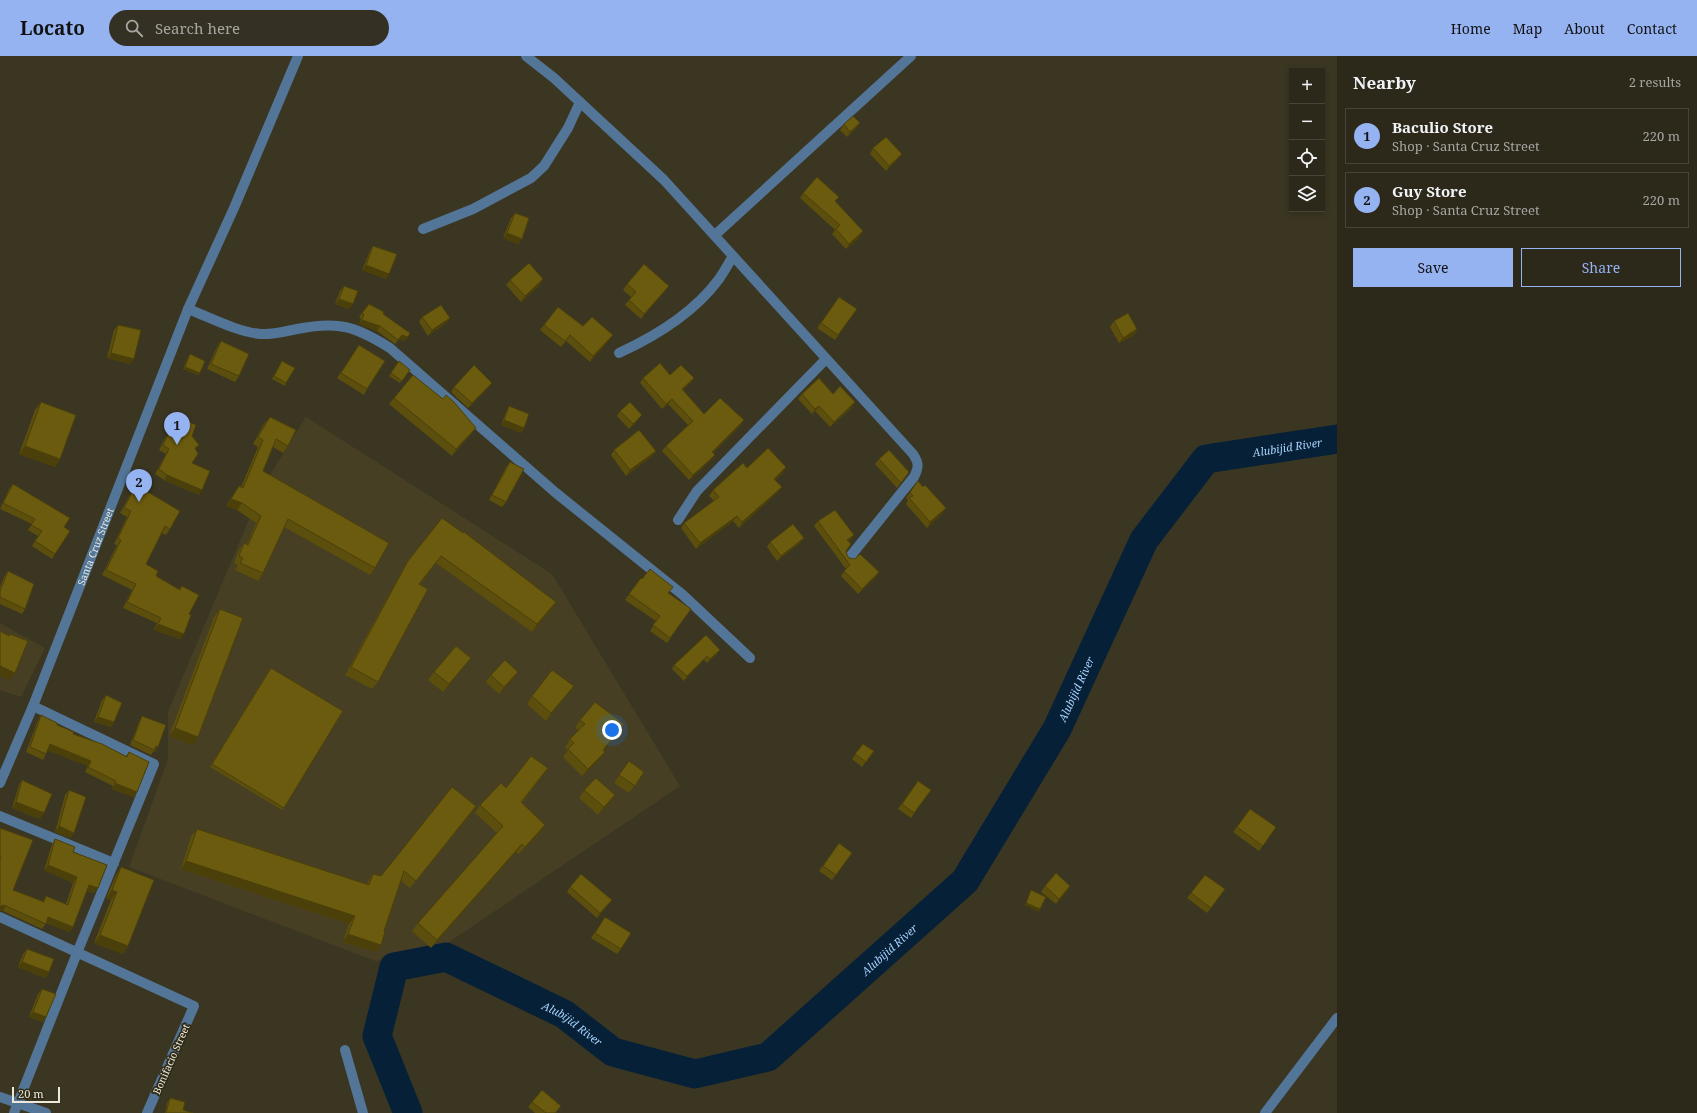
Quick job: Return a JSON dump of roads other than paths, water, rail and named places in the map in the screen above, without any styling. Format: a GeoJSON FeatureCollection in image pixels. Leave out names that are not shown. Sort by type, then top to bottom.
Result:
{"type":"FeatureCollection","features":[{"type":"Feature","properties":{"kind":"street","name":"Santa Cruz Street"},"geometry":{"type":"LineString","coordinates":[[0,783],[33,706],[188,309],[234,208],[298,56]]}},
{"type":"Feature","properties":{"kind":"street"},"geometry":{"type":"LineString","coordinates":[[526,56],[554,78],[664,180],[913,454],[918,462],[919,468],[914,477],[849,558]]}},
{"type":"Feature","properties":{"kind":"street"},"geometry":{"type":"LineString","coordinates":[[715,235],[911,56]]}},
{"type":"Feature","properties":{"kind":"street"},"geometry":{"type":"LineString","coordinates":[[423,229],[474,209],[531,178],[544,166],[568,128],[580,102]]}},
{"type":"Feature","properties":{"kind":"street"},"geometry":{"type":"LineString","coordinates":[[618,353],[660,332],[677,320],[703,297],[719,279],[733,256]]}},
{"type":"Feature","properties":{"kind":"street"},"geometry":{"type":"LineString","coordinates":[[188,309],[252,333],[263,334],[333,324],[359,330],[378,340],[390,348],[469,415],[556,493],[683,595],[750,658]]}},
{"type":"Feature","properties":{"kind":"street"},"geometry":{"type":"LineString","coordinates":[[678,520],[697,491],[826,359]]}},
{"type":"Feature","properties":{"kind":"street"},"geometry":{"type":"LineString","coordinates":[[14,1113],[154,764],[33,706]]}},
{"type":"Feature","properties":{"kind":"street"},"geometry":{"type":"LineString","coordinates":[[0,816],[114,863]]}},
{"type":"Feature","properties":{"kind":"street"},"geometry":{"type":"LineString","coordinates":[[0,917],[77,953]]}},
{"type":"Feature","properties":{"kind":"street","name":"Bonifacio Street"},"geometry":{"type":"LineString","coordinates":[[77,953],[194,1006],[147,1113]]}},
{"type":"Feature","properties":{"kind":"street"},"geometry":{"type":"LineString","coordinates":[[1265,1113],[1337,1018]]}},
{"type":"Feature","properties":{"kind":"street"},"geometry":{"type":"LineString","coordinates":[[345,1050],[363,1113]]}},
{"type":"Feature","properties":{"kind":"street"},"geometry":{"type":"LineString","coordinates":[[0,1097],[46,1113]]}},
{"type":"Feature","properties":{"kind":"waterway","name":"Alubijid River"},"geometry":{"type":"LineString","coordinates":[[408,1113],[377,1036],[394,967],[446,957],[564,1014],[613,1052],[695,1074],[768,1057],[965,881],[1057,729],[1144,540],[1206,459],[1337,439]]}},
{"type":"Feature","properties":{"kind":"place","name":"Baculio Store"},"geometry":{"type":"Point","coordinates":[177,445]}},
{"type":"Feature","properties":{"kind":"place","name":"Guy Store"},"geometry":{"type":"Point","coordinates":[139,502]}}]}
